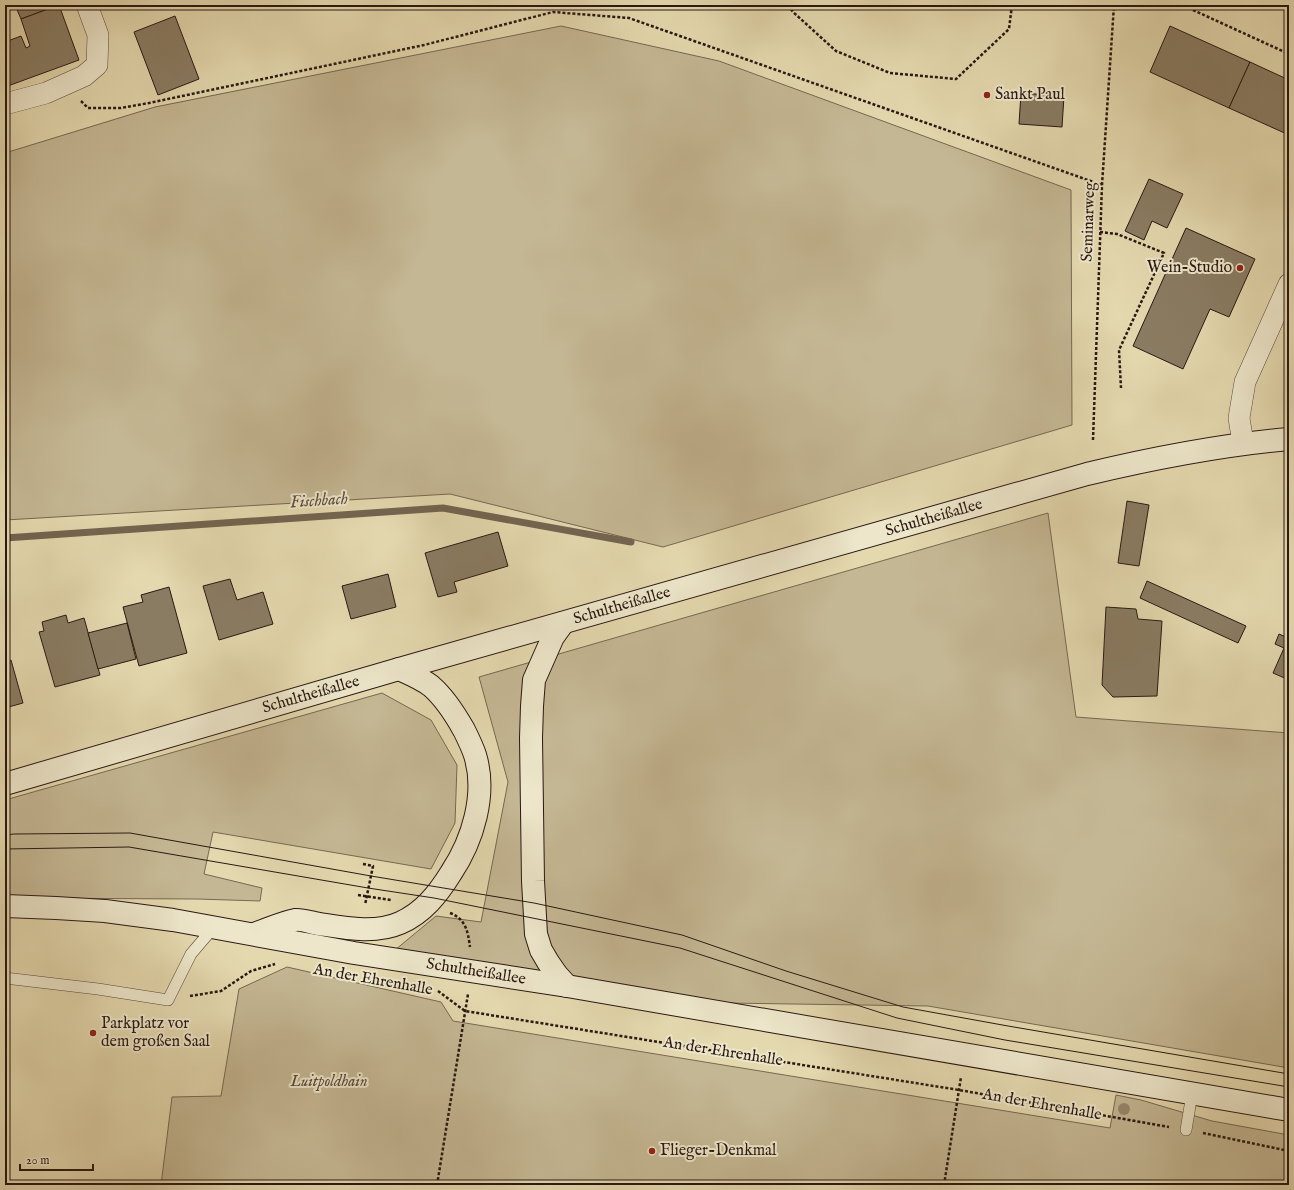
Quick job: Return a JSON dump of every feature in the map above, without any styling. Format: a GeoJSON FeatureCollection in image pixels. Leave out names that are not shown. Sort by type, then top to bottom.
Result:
{"type":"FeatureCollection","features":[{"type":"Feature","properties":{"kind":"main road","name":"Schultheißallee"},"geometry":{"type":"LineString","coordinates":[[5,784],[399,669],[1087,474],[1164,456],[1243,443],[1289,438]]}},
{"type":"Feature","properties":{"kind":"main road"},"geometry":{"type":"LineString","coordinates":[[563,623],[553,638],[534,680],[531,738],[533,881],[536,934],[541,950],[548,962],[567,986],[1289,1110]]}},
{"type":"Feature","properties":{"kind":"main road"},"geometry":{"type":"LineString","coordinates":[[253,934],[296,920],[358,929],[389,927],[408,919],[427,905],[455,868],[466,846],[475,819],[479,792],[475,755],[460,723],[439,693],[430,686],[399,669]]}},
{"type":"Feature","properties":{"kind":"main road","name":"Schultheißallee"},"geometry":{"type":"LineString","coordinates":[[5,906],[105,911],[214,927],[354,953],[567,986]]}},
{"type":"Feature","properties":{"kind":"street"},"geometry":{"type":"LineString","coordinates":[[5,104],[46,94],[84,76],[97,65],[98,35],[87,5]]}},
{"type":"Feature","properties":{"kind":"street"},"geometry":{"type":"LineString","coordinates":[[1243,443],[1239,418],[1245,382],[1289,284]]}},
{"type":"Feature","properties":{"kind":"lane"},"geometry":{"type":"LineString","coordinates":[[5,978],[98,989],[168,1000],[191,954],[214,927]]}},
{"type":"Feature","properties":{"kind":"lane"},"geometry":{"type":"LineString","coordinates":[[1186,1130],[1192,1094]]}},
{"type":"Feature","properties":{"kind":"path"},"geometry":{"type":"LineString","coordinates":[[788,5],[793,12],[836,50],[890,73],[956,79],[1009,29],[1012,5]]}},
{"type":"Feature","properties":{"kind":"path","name":"Seminarweg"},"geometry":{"type":"LineString","coordinates":[[1093,440],[1102,185],[1114,5]]}},
{"type":"Feature","properties":{"kind":"path"},"geometry":{"type":"LineString","coordinates":[[1194,10],[1289,54]]}},
{"type":"Feature","properties":{"kind":"path"},"geometry":{"type":"LineString","coordinates":[[68,83],[88,108],[121,108],[424,45],[553,12],[629,18],[1102,185]]}},
{"type":"Feature","properties":{"kind":"path"},"geometry":{"type":"LineString","coordinates":[[1100,232],[1117,234],[1164,252],[1119,350],[1121,388]]}},
{"type":"Feature","properties":{"kind":"path"},"geometry":{"type":"LineString","coordinates":[[358,895],[427,905],[456,916],[462,921],[468,932],[471,972],[437,1185]]}},
{"type":"Feature","properties":{"kind":"path"},"geometry":{"type":"LineString","coordinates":[[168,1000],[221,991],[251,971],[277,963]]}},
{"type":"Feature","properties":{"kind":"path","name":"An der Ehrenhalle"},"geometry":{"type":"LineString","coordinates":[[431,990],[438,991],[465,1011],[959,1090],[1186,1130],[1289,1152]]}},
{"type":"Feature","properties":{"kind":"path"},"geometry":{"type":"LineString","coordinates":[[944,1185],[964,1055]]}},
{"type":"Feature","properties":{"kind":"green space"},"geometry":{"type":"Polygon","coordinates":[[[561,26],[719,61],[1071,190],[1072,425],[663,547],[450,494],[5,520],[5,153],[155,107],[561,26]]]}},
{"type":"Feature","properties":{"kind":"green space"},"geometry":{"type":"Polygon","coordinates":[[[1048,513],[1076,717],[1289,733],[1289,1068],[928,1006],[726,1003],[395,950],[436,916],[481,922],[508,782],[479,677],[1048,513]]]}},
{"type":"Feature","properties":{"kind":"green space"},"geometry":{"type":"Polygon","coordinates":[[[382,693],[431,720],[457,765],[455,823],[431,869],[213,832],[204,874],[262,888],[260,901],[197,899],[5,898],[5,800],[382,693]]]}},
{"type":"Feature","properties":{"kind":"green space","name":"Luitpoldhain"},"geometry":{"type":"Polygon","coordinates":[[[287,967],[441,1002],[453,1021],[1110,1128],[1116,1095],[1141,1100],[1212,1121],[1289,1135],[1289,1185],[161,1185],[172,1097],[221,1096],[239,989],[287,967]]]}},
{"type":"Feature","properties":{"kind":"building"},"geometry":{"type":"Polygon","coordinates":[[[15,5],[59,5],[21,19],[15,5]]]}},
{"type":"Feature","properties":{"kind":"building"},"geometry":{"type":"Polygon","coordinates":[[[59,5],[79,60],[5,87],[5,42],[21,36],[26,48],[30,46],[21,19],[59,5]]]}},
{"type":"Feature","properties":{"kind":"building"},"geometry":{"type":"Polygon","coordinates":[[[175,16],[199,79],[158,95],[134,32],[175,16]]]}},
{"type":"Feature","properties":{"kind":"building"},"geometry":{"type":"Polygon","coordinates":[[[1170,26],[1250,62],[1229,108],[1150,72],[1170,26]]]}},
{"type":"Feature","properties":{"kind":"building"},"geometry":{"type":"Polygon","coordinates":[[[1250,62],[1289,80],[1289,135],[1229,108],[1250,62]]]}},
{"type":"Feature","properties":{"kind":"building"},"geometry":{"type":"Polygon","coordinates":[[[1021,93],[1064,96],[1062,127],[1019,124],[1021,93]]]}},
{"type":"Feature","properties":{"kind":"building"},"geometry":{"type":"Polygon","coordinates":[[[1149,179],[1183,194],[1167,228],[1152,221],[1144,240],[1125,231],[1149,179]]]}},
{"type":"Feature","properties":{"kind":"building"},"geometry":{"type":"Polygon","coordinates":[[[1186,228],[1255,259],[1229,317],[1210,309],[1183,369],[1133,346],[1186,228]]]}},
{"type":"Feature","properties":{"kind":"building"},"geometry":{"type":"Polygon","coordinates":[[[1127,501],[1149,505],[1139,566],[1118,563],[1127,501]]]}},
{"type":"Feature","properties":{"kind":"building"},"geometry":{"type":"Polygon","coordinates":[[[498,532],[508,566],[454,582],[457,592],[438,597],[425,553],[498,532]]]}},
{"type":"Feature","properties":{"kind":"building"},"geometry":{"type":"Polygon","coordinates":[[[388,574],[396,607],[351,619],[342,586],[388,574]]]}},
{"type":"Feature","properties":{"kind":"building"},"geometry":{"type":"Polygon","coordinates":[[[230,579],[237,600],[263,592],[273,624],[219,640],[203,586],[230,579]]]}},
{"type":"Feature","properties":{"kind":"building"},"geometry":{"type":"Polygon","coordinates":[[[1147,581],[1246,626],[1238,643],[1140,598],[1147,581]]]}},
{"type":"Feature","properties":{"kind":"building"},"geometry":{"type":"Polygon","coordinates":[[[169,587],[187,653],[139,666],[123,607],[143,602],[141,595],[169,587]]]}},
{"type":"Feature","properties":{"kind":"building"},"geometry":{"type":"Polygon","coordinates":[[[1106,607],[1136,609],[1138,619],[1162,621],[1157,696],[1113,697],[1102,685],[1106,607]]]}},
{"type":"Feature","properties":{"kind":"building"},"geometry":{"type":"Polygon","coordinates":[[[66,615],[68,623],[84,618],[100,675],[55,687],[39,632],[44,631],[42,622],[66,615]]]}},
{"type":"Feature","properties":{"kind":"building"},"geometry":{"type":"Polygon","coordinates":[[[127,623],[136,659],[98,669],[88,633],[127,623]]]}},
{"type":"Feature","properties":{"kind":"building"},"geometry":{"type":"Polygon","coordinates":[[[1279,634],[1288,638],[1289,636],[1289,680],[1273,673],[1284,648],[1275,644],[1279,634]]]}},
{"type":"Feature","properties":{"kind":"building"},"geometry":{"type":"Polygon","coordinates":[[[11,660],[23,703],[5,708],[5,662],[11,660]]]}},
{"type":"Feature","properties":{"kind":"waterway","name":"Fischbach"},"geometry":{"type":"LineString","coordinates":[[5,538],[443,508],[631,542]]}},
{"type":"Feature","properties":{"kind":"tram line"},"geometry":{"type":"LineString","coordinates":[[5,835],[130,833],[371,876],[534,903],[682,935],[786,971],[903,1007],[1289,1074]]}},
{"type":"Feature","properties":{"kind":"tram line"},"geometry":{"type":"LineString","coordinates":[[5,849],[129,847],[434,898],[680,948],[897,1018],[1005,1040],[1289,1087]]}},
{"type":"Feature","properties":{"kind":"place","name":"Sankt Paul"},"geometry":{"type":"Point","coordinates":[987,95]}},
{"type":"Feature","properties":{"kind":"place","name":"Wein-Studio"},"geometry":{"type":"Point","coordinates":[1240,268]}},
{"type":"Feature","properties":{"kind":"place","name":"Parkplatz vor dem großen Saal"},"geometry":{"type":"Point","coordinates":[93,1033]}},
{"type":"Feature","properties":{"kind":"place","name":"Flieger-Denkmal"},"geometry":{"type":"Point","coordinates":[652,1151]}}]}
